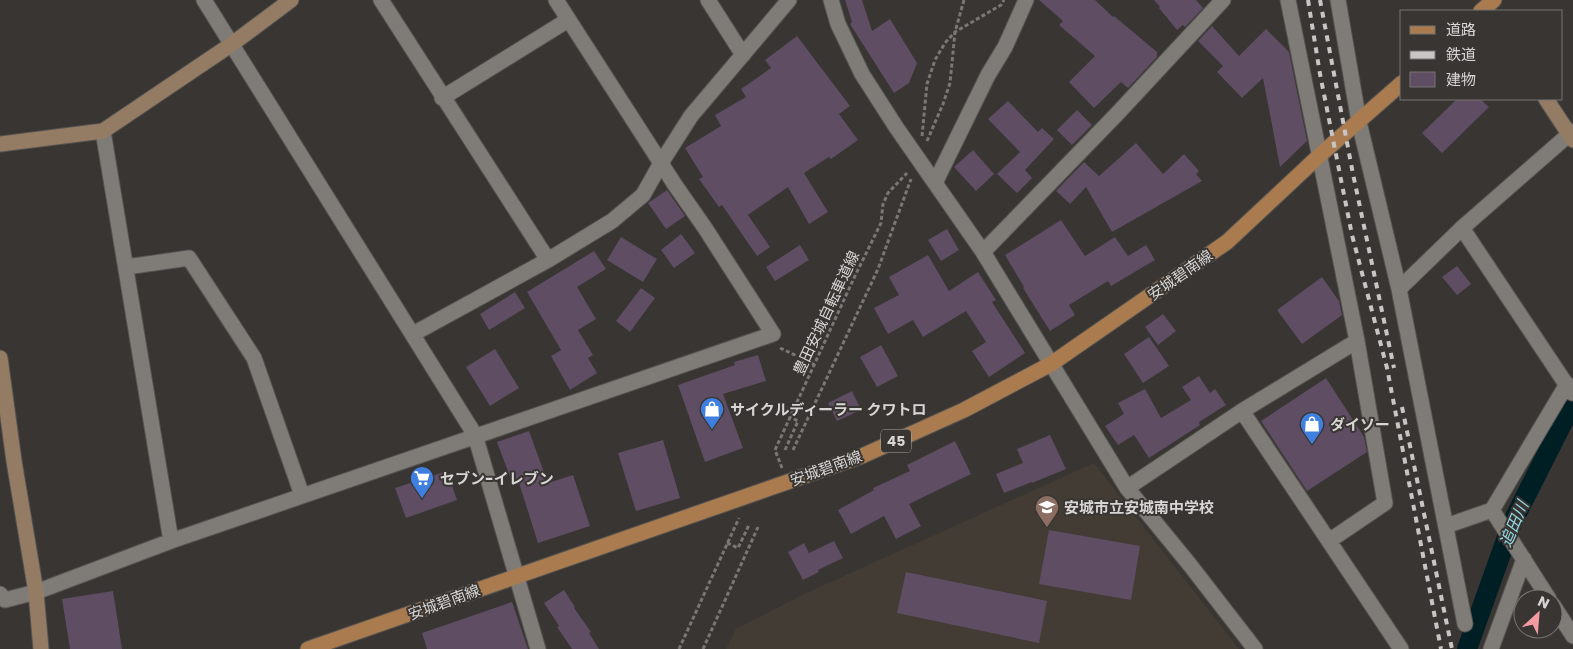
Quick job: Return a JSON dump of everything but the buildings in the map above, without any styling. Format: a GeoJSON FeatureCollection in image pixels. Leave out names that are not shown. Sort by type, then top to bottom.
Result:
{"type":"FeatureCollection","features":[{"type":"Feature","properties":{"kind":"main road","name":"安城碧南線"},"geometry":{"type":"LineString","coordinates":[[308,649],[862,456],[964,410],[1051,364],[1227,242],[1320,155],[1400,85]]}},
{"type":"Feature","properties":{"kind":"street"},"geometry":{"type":"LineString","coordinates":[[204,0],[475,435],[538,649]]}},
{"type":"Feature","properties":{"kind":"street"},"geometry":{"type":"LineString","coordinates":[[0,144],[103,130],[232,44],[291,0]]}},
{"type":"Feature","properties":{"kind":"street"},"geometry":{"type":"LineString","coordinates":[[381,0],[442,98],[548,260]]}},
{"type":"Feature","properties":{"kind":"street"},"geometry":{"type":"LineString","coordinates":[[0,594],[5,600],[36,592],[171,541],[302,495],[773,334],[705,228],[675,186],[556,0]]}},
{"type":"Feature","properties":{"kind":"street"},"geometry":{"type":"LineString","coordinates":[[708,0],[743,55]]}},
{"type":"Feature","properties":{"kind":"street"},"geometry":{"type":"LineString","coordinates":[[413,334],[548,260],[612,222],[643,195],[691,116],[789,0]]}},
{"type":"Feature","properties":{"kind":"street"},"geometry":{"type":"LineString","coordinates":[[831,0],[838,24],[862,74],[982,252],[1127,488],[1255,649]]}},
{"type":"Feature","properties":{"kind":"street"},"geometry":{"type":"LineString","coordinates":[[935,183],[988,75],[1005,47],[1026,0]]}},
{"type":"Feature","properties":{"kind":"street"},"geometry":{"type":"LineString","coordinates":[[1288,0],[1357,341],[1385,503],[1329,541]]}},
{"type":"Feature","properties":{"kind":"street"},"geometry":{"type":"LineString","coordinates":[[1338,0],[1359,122],[1399,289],[1465,624]]}},
{"type":"Feature","properties":{"kind":"street"},"geometry":{"type":"LineString","coordinates":[[982,252],[1116,115],[1214,3]]}},
{"type":"Feature","properties":{"kind":"street"},"geometry":{"type":"LineString","coordinates":[[442,98],[568,20]]}},
{"type":"Feature","properties":{"kind":"street"},"geometry":{"type":"LineString","coordinates":[[1399,289],[1462,228],[1572,135],[1547,100]]}},
{"type":"Feature","properties":{"kind":"street"},"geometry":{"type":"LineString","coordinates":[[103,130],[171,541]]}},
{"type":"Feature","properties":{"kind":"street"},"geometry":{"type":"LineString","coordinates":[[1446,526],[1492,510],[1571,390],[1462,228]]}},
{"type":"Feature","properties":{"kind":"street"},"geometry":{"type":"LineString","coordinates":[[126,267],[189,258],[254,358],[302,495]]}},
{"type":"Feature","properties":{"kind":"street"},"geometry":{"type":"LineString","coordinates":[[1127,488],[1242,411],[1357,341]]}},
{"type":"Feature","properties":{"kind":"street"},"geometry":{"type":"LineString","coordinates":[[0,358],[14,461],[36,592],[41,649]]}},
{"type":"Feature","properties":{"kind":"street"},"geometry":{"type":"LineString","coordinates":[[1242,411],[1401,649]]}},
{"type":"Feature","properties":{"kind":"street"},"geometry":{"type":"LineString","coordinates":[[1492,510],[1543,589]]}},
{"type":"Feature","properties":{"kind":"street"},"geometry":{"type":"LineString","coordinates":[[1491,649],[1524,560]]}},
{"type":"Feature","properties":{"kind":"street"},"geometry":{"type":"LineString","coordinates":[[1563,620],[1573,636]]}},
{"type":"Feature","properties":{"kind":"path","name":"豊田安城自転車道線"},"geometry":{"type":"LineString","coordinates":[[793,450],[878,269],[919,159],[943,104],[950,83],[955,32],[964,0]]}},
{"type":"Feature","properties":{"kind":"path","name":"豊田安城自転車道線"},"geometry":{"type":"LineString","coordinates":[[777,485],[782,466],[777,459],[775,450],[881,223],[883,204],[888,193],[919,159],[925,120],[927,84],[935,60],[945,43],[955,32],[1001,5],[1004,0]]}},
{"type":"Feature","properties":{"kind":"path"},"geometry":{"type":"LineString","coordinates":[[760,338],[814,364]]}},
{"type":"Feature","properties":{"kind":"path"},"geometry":{"type":"LineString","coordinates":[[785,450],[798,421],[790,417]]}},
{"type":"Feature","properties":{"kind":"path"},"geometry":{"type":"LineString","coordinates":[[679,649],[738,518],[746,515]]}},
{"type":"Feature","properties":{"kind":"path"},"geometry":{"type":"LineString","coordinates":[[727,543],[738,548],[749,525]]}},
{"type":"Feature","properties":{"kind":"path"},"geometry":{"type":"LineString","coordinates":[[703,649],[758,527]]}},
{"type":"Feature","properties":{"kind":"shaded area","name":"安城市立安城南中学校"},"geometry":{"type":"Polygon","coordinates":[[[1094,463],[1239,649],[726,649],[736,629],[804,594],[1094,463]]]}},
{"type":"Feature","properties":{"kind":"waterway","name":"追田川"},"geometry":{"type":"LineString","coordinates":[[1467,649],[1512,523],[1573,405]]}},
{"type":"Feature","properties":{"kind":"railway"},"geometry":{"type":"LineString","coordinates":[[1308,0],[1320,74],[1352,235],[1387,368],[1441,649]]}},
{"type":"Feature","properties":{"kind":"railway"},"geometry":{"type":"LineString","coordinates":[[1320,0],[1353,174],[1394,368]]}},
{"type":"Feature","properties":{"kind":"railway"},"geometry":{"type":"LineString","coordinates":[[1402,407],[1452,649]]}},
{"type":"Feature","properties":{"kind":"place","name":"サイクルディーラー クワトロ"},"geometry":{"type":"Point","coordinates":[712,430]}},
{"type":"Feature","properties":{"kind":"place","name":"ダイソー"},"geometry":{"type":"Point","coordinates":[1312,445]}},
{"type":"Feature","properties":{"kind":"place","name":"セブン-イレブン"},"geometry":{"type":"Point","coordinates":[422,499]}},
{"type":"Feature","properties":{"kind":"place","name":"安城市立安城南中学校"},"geometry":{"type":"Point","coordinates":[1047,528]}}]}
